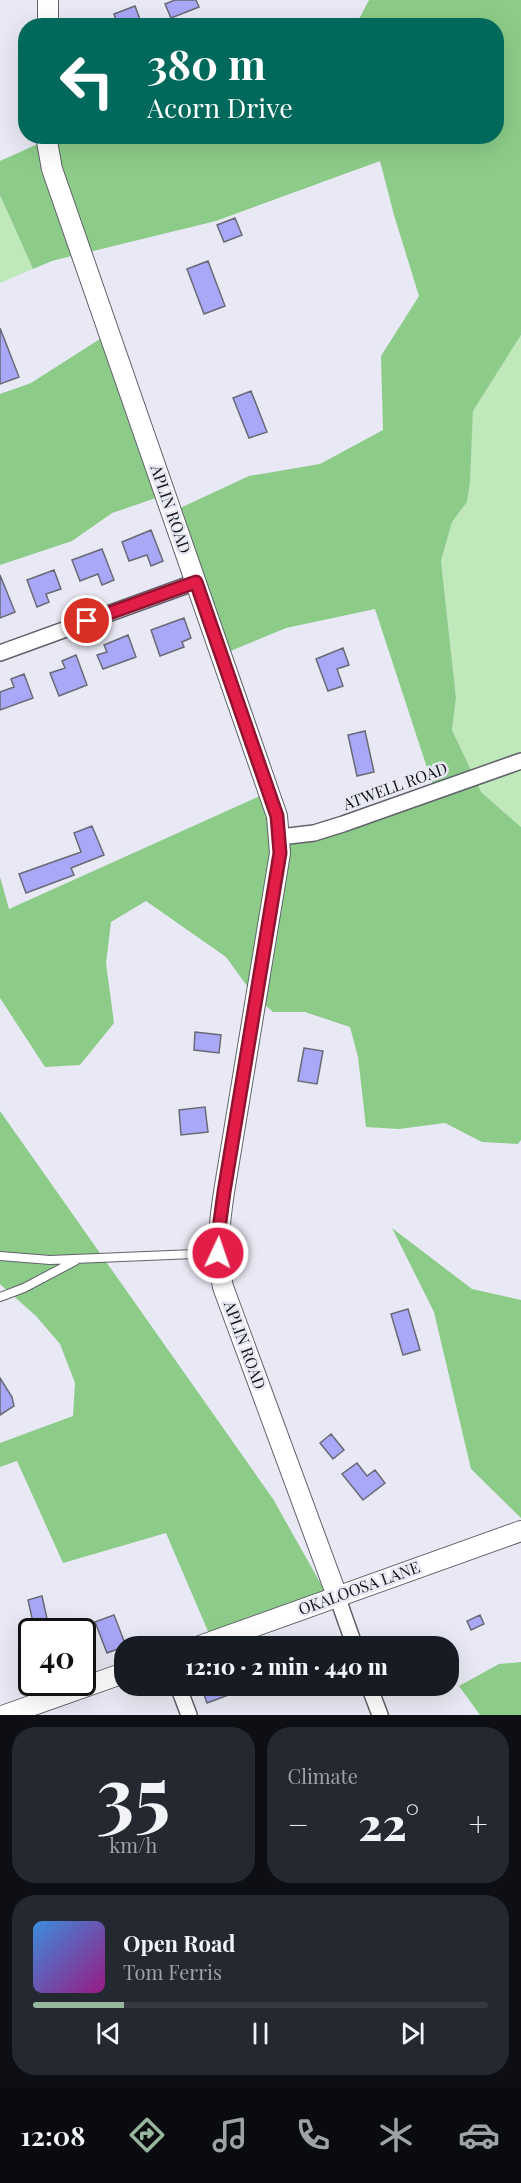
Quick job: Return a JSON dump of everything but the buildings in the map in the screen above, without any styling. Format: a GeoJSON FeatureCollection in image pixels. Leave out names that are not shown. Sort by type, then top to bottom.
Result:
{"type":"FeatureCollection","features":[{"type":"Feature","properties":{"kind":"street"},"geometry":{"type":"LineString","coordinates":[[48,0],[48,18]]}},
{"type":"Feature","properties":{"kind":"street","name":"APLIN ROAD"},"geometry":{"type":"LineString","coordinates":[[47,144],[52,169],[277,816],[280,853],[220,1220],[218,1253],[223,1287],[351,1636]]}},
{"type":"Feature","properties":{"kind":"street"},"geometry":{"type":"LineString","coordinates":[[0,652],[196,582]]}},
{"type":"Feature","properties":{"kind":"street","name":"ATWELL ROAD"},"geometry":{"type":"LineString","coordinates":[[280,837],[314,833],[343,824],[521,761]]}},
{"type":"Feature","properties":{"kind":"street","name":"OKALOOSA LANE"},"geometry":{"type":"LineString","coordinates":[[227,1636],[521,1531]]}},
{"type":"Feature","properties":{"kind":"street"},"geometry":{"type":"LineString","coordinates":[[5,1715],[114,1677]]}},
{"type":"Feature","properties":{"kind":"street"},"geometry":{"type":"LineString","coordinates":[[182,1696],[189,1715]]}},
{"type":"Feature","properties":{"kind":"street"},"geometry":{"type":"LineString","coordinates":[[373,1696],[380,1715]]}},
{"type":"Feature","properties":{"kind":"lane"},"geometry":{"type":"LineString","coordinates":[[0,1256],[50,1260],[218,1253]]}},
{"type":"Feature","properties":{"kind":"lane"},"geometry":{"type":"LineString","coordinates":[[0,1297],[24,1288],[78,1259]]}},
{"type":"Feature","properties":{"kind":"green space"},"geometry":{"type":"Polygon","coordinates":[[[369,0],[521,0],[521,335],[473,411],[467,502],[452,522],[441,561],[456,698],[452,730],[472,772],[433,786],[375,609],[286,628],[228,652],[178,509],[249,476],[320,464],[383,430],[381,356],[419,296],[380,161],[216,221],[89,252],[59,167],[56,144],[504,144],[504,18],[360,18],[369,0]]]}},
{"type":"Feature","properties":{"kind":"green space"},"geometry":{"type":"Polygon","coordinates":[[[40,144],[75,255],[33,269],[0,195],[0,161],[40,144]]]}},
{"type":"Feature","properties":{"kind":"green space"},"geometry":{"type":"Polygon","coordinates":[[[0,195],[33,269],[0,283],[0,195]]]}},
{"type":"Feature","properties":{"kind":"green space"},"geometry":{"type":"Polygon","coordinates":[[[521,335],[521,755],[472,772],[452,730],[456,698],[441,561],[452,522],[467,502],[473,411],[521,335]]]}},
{"type":"Feature","properties":{"kind":"green space"},"geometry":{"type":"Polygon","coordinates":[[[103,337],[159,497],[112,513],[72,541],[0,565],[0,394],[31,383],[103,337]]]}},
{"type":"Feature","properties":{"kind":"green space"},"geometry":{"type":"Polygon","coordinates":[[[521,768],[521,827],[481,792],[477,783],[521,768]]]}},
{"type":"Feature","properties":{"kind":"green space"},"geometry":{"type":"Polygon","coordinates":[[[477,783],[481,792],[521,827],[521,1140],[518,1144],[482,1142],[445,1123],[399,1129],[366,1127],[358,1057],[350,1027],[305,1012],[273,1012],[262,1002],[287,843],[477,783]]]}},
{"type":"Feature","properties":{"kind":"green space"},"geometry":{"type":"Polygon","coordinates":[[[262,795],[270,818],[273,853],[250,990],[226,957],[146,901],[111,922],[106,963],[114,1023],[80,1065],[45,1067],[0,998],[0,877],[9,909],[262,795]]]}},
{"type":"Feature","properties":{"kind":"green space"},"geometry":{"type":"Polygon","coordinates":[[[0,1111],[273,1499],[326,1593],[210,1636],[166,1533],[63,1563],[17,1461],[0,1467],[0,1443],[73,1416],[75,1383],[60,1344],[36,1316],[0,1284],[0,1111]]]}},
{"type":"Feature","properties":{"kind":"green space"},"geometry":{"type":"Polygon","coordinates":[[[392,1228],[472,1289],[521,1300],[521,1518],[471,1469],[434,1312],[392,1228]]]}},
{"type":"Feature","properties":{"kind":"green space"},"geometry":{"type":"Polygon","coordinates":[[[521,1662],[521,1715],[480,1715],[459,1686],[499,1664],[521,1662]]]}},
{"type":"Feature","properties":{"kind":"route"},"geometry":{"type":"LineString","coordinates":[[87,621],[196,582],[277,816],[280,853],[224,1192],[218,1253]]}}]}
